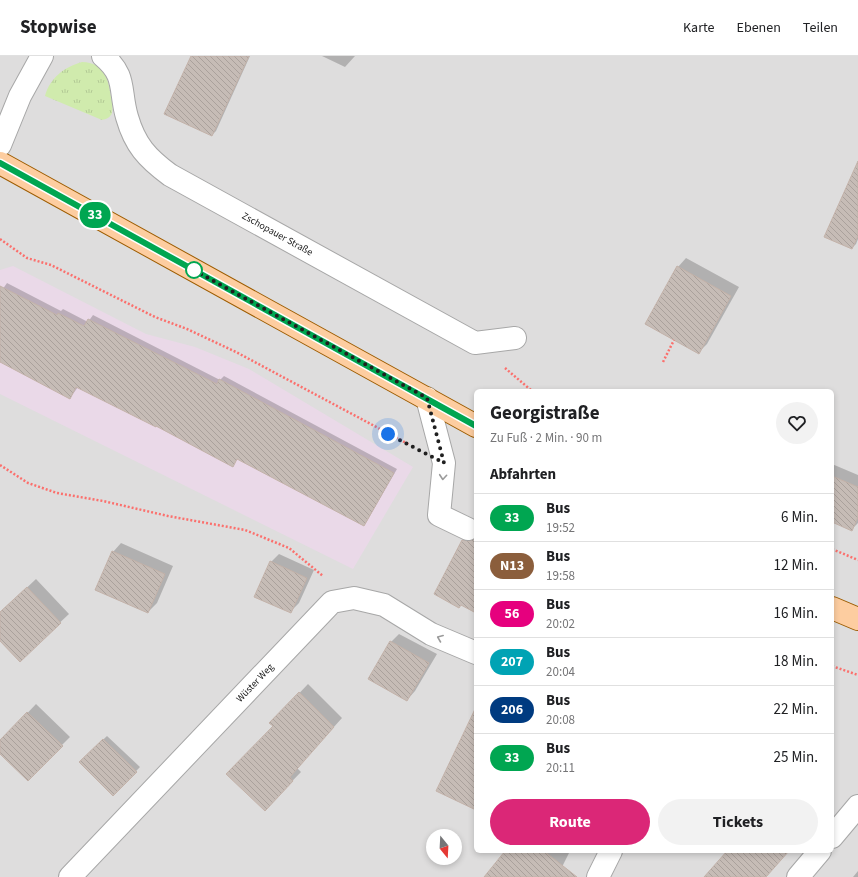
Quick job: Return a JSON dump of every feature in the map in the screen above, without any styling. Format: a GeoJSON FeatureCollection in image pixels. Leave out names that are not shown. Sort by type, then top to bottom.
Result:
{"type":"FeatureCollection","features":[{"type":"Feature","properties":{"kind":"main road"},"geometry":{"type":"LineString","coordinates":[[0,163],[474,425]]}},
{"type":"Feature","properties":{"kind":"main road"},"geometry":{"type":"LineString","coordinates":[[834,609],[858,619]]}},
{"type":"Feature","properties":{"kind":"street"},"geometry":{"type":"LineString","coordinates":[[0,145],[20,96],[42,56]]}},
{"type":"Feature","properties":{"kind":"street","name":"Zschopauer Straße"},"geometry":{"type":"LineString","coordinates":[[103,56],[114,67],[119,75],[127,116],[134,136],[151,161],[170,175],[475,343],[515,338]]}},
{"type":"Feature","properties":{"kind":"street"},"geometry":{"type":"LineString","coordinates":[[427,398],[444,463],[439,515],[468,529]]}},
{"type":"Feature","properties":{"kind":"street","name":"Wüster Weg"},"geometry":{"type":"LineString","coordinates":[[70,877],[332,602],[354,598],[384,605],[431,634],[474,652]]}},
{"type":"Feature","properties":{"kind":"street"},"geometry":{"type":"LineString","coordinates":[[834,835],[858,806]]}},
{"type":"Feature","properties":{"kind":"street"},"geometry":{"type":"LineString","coordinates":[[598,877],[610,853]]}},
{"type":"Feature","properties":{"kind":"street"},"geometry":{"type":"LineString","coordinates":[[798,877],[818,853]]}},
{"type":"Feature","properties":{"kind":"path"},"geometry":{"type":"LineString","coordinates":[[0,239],[27,258],[51,265],[155,317],[187,329],[236,352],[444,463]]}},
{"type":"Feature","properties":{"kind":"path"},"geometry":{"type":"LineString","coordinates":[[663,362],[674,340]]}},
{"type":"Feature","properties":{"kind":"path"},"geometry":{"type":"LineString","coordinates":[[0,464],[28,482],[57,493],[103,501],[168,516],[246,530],[289,548],[326,579],[354,598]]}},
{"type":"Feature","properties":{"kind":"path"},"geometry":{"type":"LineString","coordinates":[[834,550],[858,560]]}},
{"type":"Feature","properties":{"kind":"path"},"geometry":{"type":"LineString","coordinates":[[834,667],[858,675]]}},
{"type":"Feature","properties":{"kind":"shaded area"},"geometry":{"type":"Polygon","coordinates":[[[0,56],[858,56],[858,877],[0,877],[0,56]]]}},
{"type":"Feature","properties":{"kind":"shaded area"},"geometry":{"type":"Polygon","coordinates":[[[13,266],[146,334],[195,347],[249,369],[413,467],[353,569],[0,394],[0,270],[13,266]]]}},
{"type":"Feature","properties":{"kind":"green space"},"geometry":{"type":"Polygon","coordinates":[[[82,62],[96,65],[107,78],[112,103],[112,113],[106,119],[102,120],[45,96],[50,84],[59,74],[69,67],[82,62]]]}},
{"type":"Feature","properties":{"kind":"building"},"geometry":{"type":"Polygon","coordinates":[[[191,56],[249,56],[212,136],[164,114],[191,56]]]}},
{"type":"Feature","properties":{"kind":"building"},"geometry":{"type":"Polygon","coordinates":[[[858,161],[858,236],[852,249],[824,237],[858,161]]]}},
{"type":"Feature","properties":{"kind":"building"},"geometry":{"type":"Polygon","coordinates":[[[677,266],[731,296],[699,354],[645,324],[677,266]]]}},
{"type":"Feature","properties":{"kind":"building"},"geometry":{"type":"Polygon","coordinates":[[[0,286],[57,315],[58,313],[84,326],[88,319],[217,384],[219,379],[394,473],[364,526],[237,459],[233,467],[156,426],[76,387],[70,399],[0,362],[0,286]]]}},
{"type":"Feature","properties":{"kind":"building"},"geometry":{"type":"Polygon","coordinates":[[[834,477],[858,487],[858,517],[852,531],[834,523],[834,477]]]}},
{"type":"Feature","properties":{"kind":"building"},"geometry":{"type":"Polygon","coordinates":[[[474,539],[474,612],[461,605],[459,608],[434,594],[462,540],[469,541],[474,539]]]}},
{"type":"Feature","properties":{"kind":"building"},"geometry":{"type":"Polygon","coordinates":[[[112,551],[165,574],[148,613],[95,590],[112,551]]]}},
{"type":"Feature","properties":{"kind":"building"},"geometry":{"type":"Polygon","coordinates":[[[270,561],[307,578],[291,613],[254,597],[270,561]]]}},
{"type":"Feature","properties":{"kind":"building"},"geometry":{"type":"Polygon","coordinates":[[[27,587],[61,623],[20,662],[0,641],[0,612],[27,587]]]}},
{"type":"Feature","properties":{"kind":"building"},"geometry":{"type":"Polygon","coordinates":[[[390,641],[429,663],[407,701],[368,679],[390,641]]]}},
{"type":"Feature","properties":{"kind":"building"},"geometry":{"type":"Polygon","coordinates":[[[299,692],[334,727],[290,777],[293,781],[265,811],[226,774],[273,726],[269,723],[299,692]]]}},
{"type":"Feature","properties":{"kind":"building"},"geometry":{"type":"Polygon","coordinates":[[[474,711],[474,809],[436,791],[474,711]]]}},
{"type":"Feature","properties":{"kind":"building"},"geometry":{"type":"Polygon","coordinates":[[[27,712],[63,746],[28,781],[0,754],[0,740],[27,712]]]}},
{"type":"Feature","properties":{"kind":"building"},"geometry":{"type":"Polygon","coordinates":[[[103,739],[137,772],[113,796],[79,762],[103,739]]]}},
{"type":"Feature","properties":{"kind":"building"},"geometry":{"type":"Polygon","coordinates":[[[503,853],[547,853],[577,877],[484,877],[503,853]]]}},
{"type":"Feature","properties":{"kind":"building"},"geometry":{"type":"Polygon","coordinates":[[[725,853],[787,853],[766,877],[704,877],[725,853]]]}},
{"type":"Feature","properties":{"kind":"bus line","name":"33"},"geometry":{"type":"LineString","coordinates":[[0,163],[474,425]]}},
{"type":"Feature","properties":{"kind":"route"},"geometry":{"type":"LineString","coordinates":[[194,270],[188,267],[427,398],[444,463],[388,434]]}}]}
